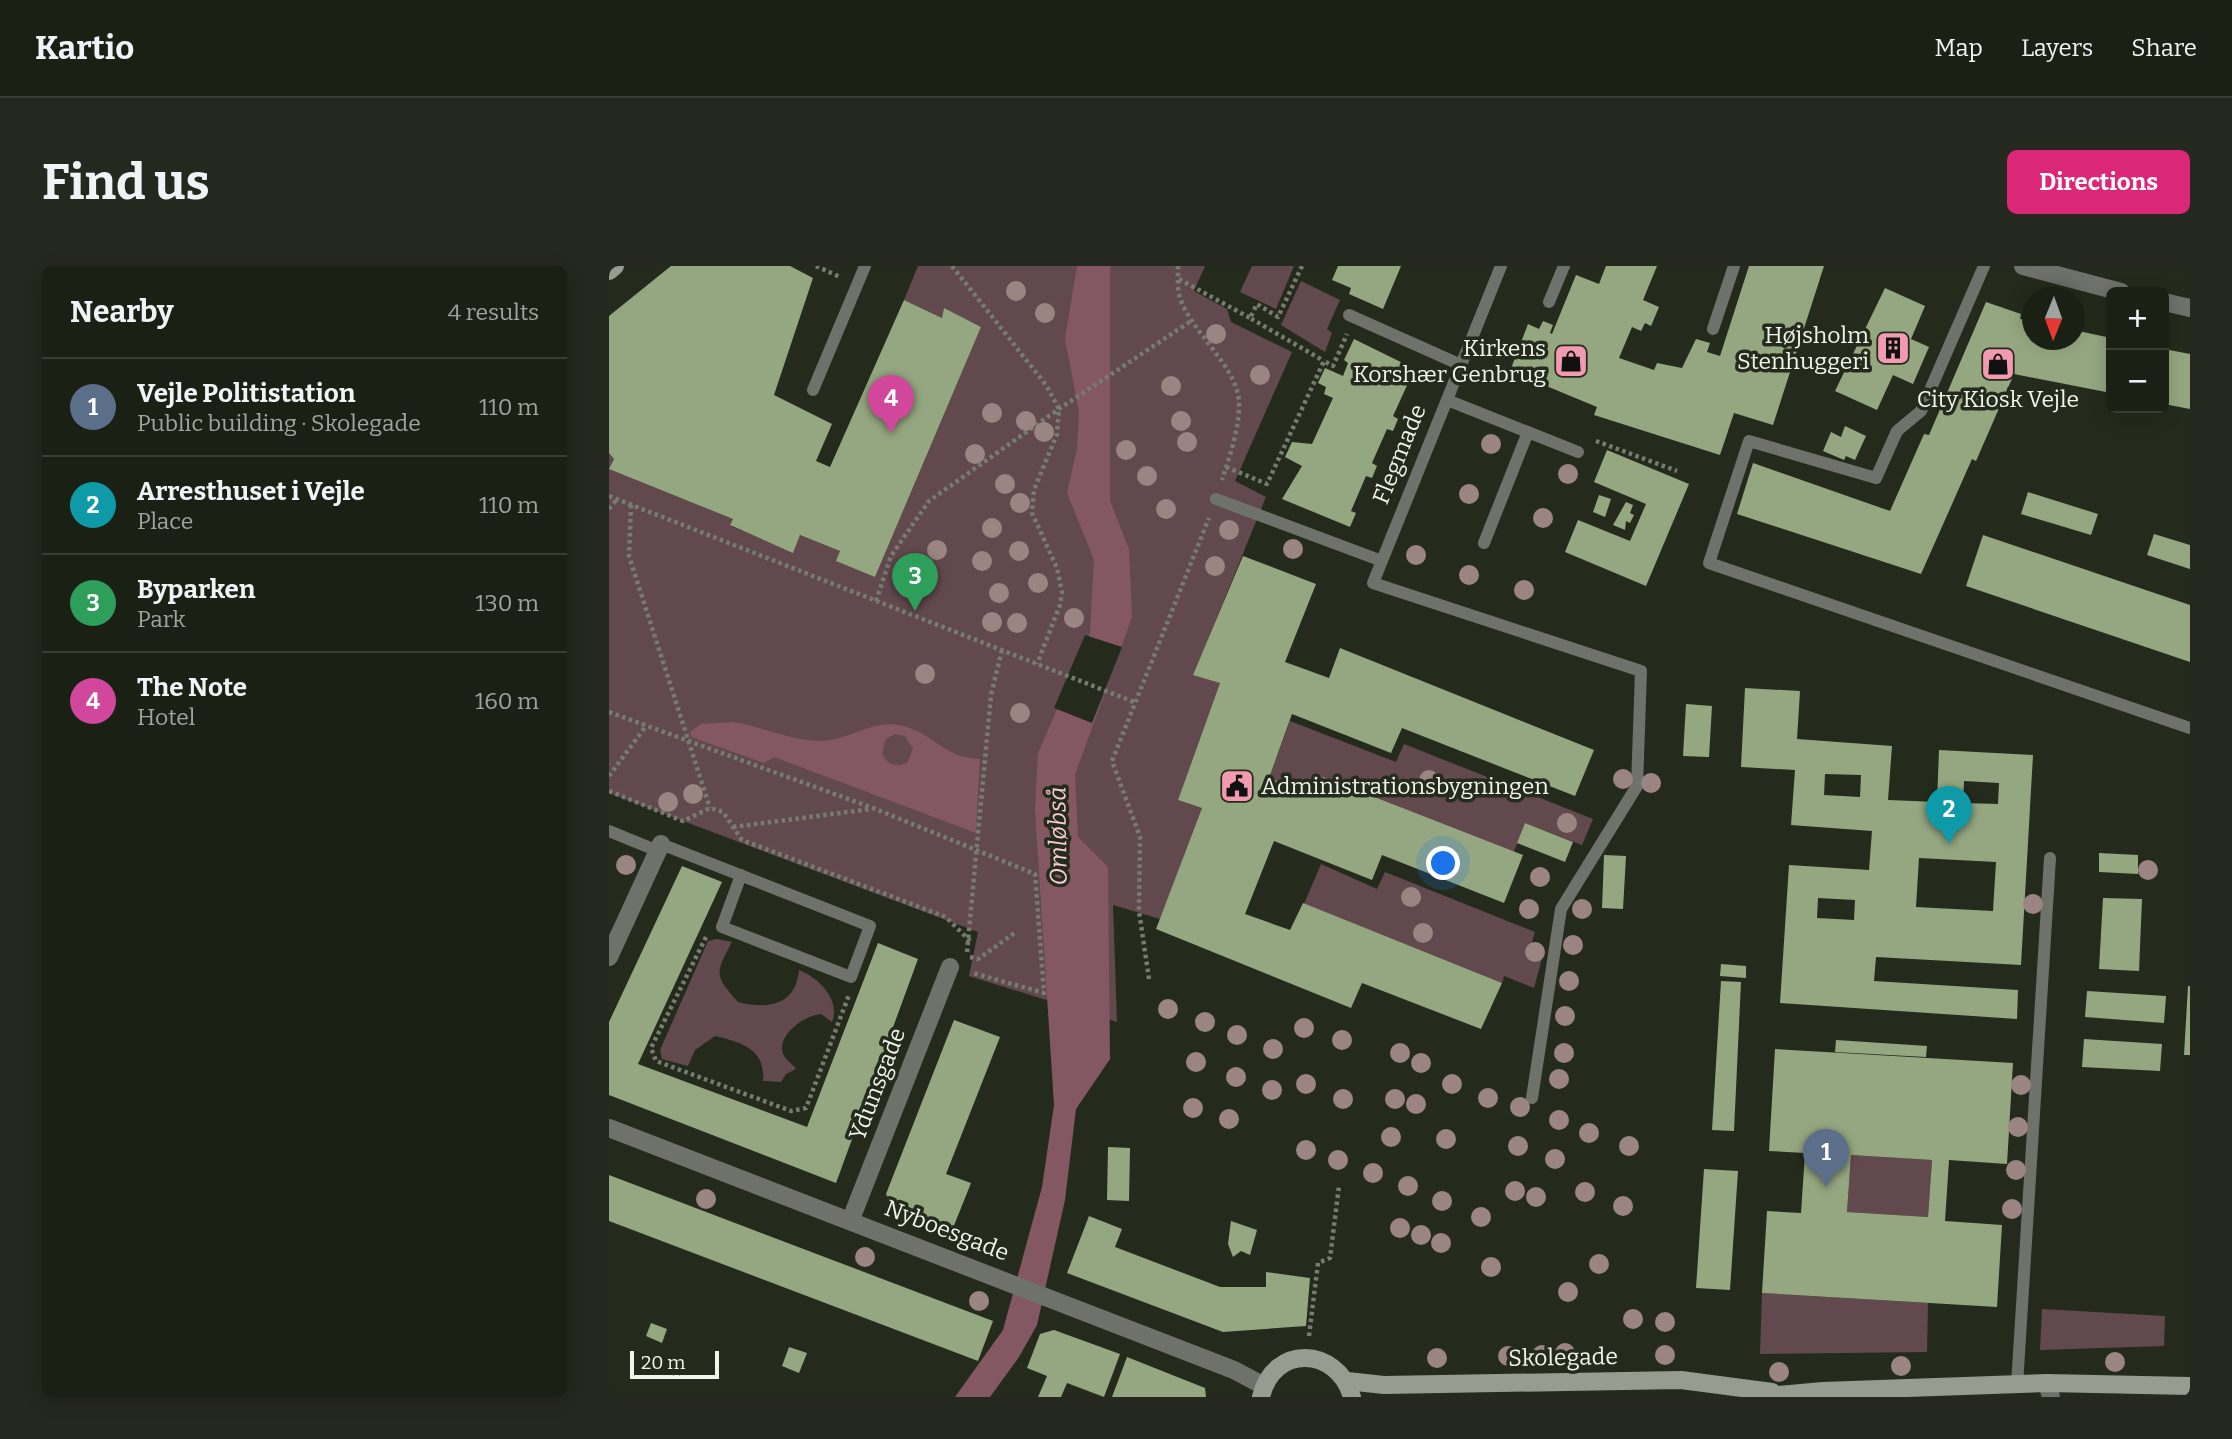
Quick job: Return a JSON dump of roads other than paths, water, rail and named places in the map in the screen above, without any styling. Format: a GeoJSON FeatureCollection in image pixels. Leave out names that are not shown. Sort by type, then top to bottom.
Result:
{"type":"FeatureCollection","features":[{"type":"Feature","properties":{"kind":"street"},"geometry":{"type":"LineString","coordinates":[[609,271],[615,266]]}},
{"type":"Feature","properties":{"kind":"street"},"geometry":{"type":"LineString","coordinates":[[2023,266],[2106,288]]}},
{"type":"Feature","properties":{"kind":"street"},"geometry":{"type":"LineString","coordinates":[[2169,303],[2190,308]]}},
{"type":"Feature","properties":{"kind":"street"},"geometry":{"type":"LineString","coordinates":[[609,957],[660,847]]}},
{"type":"Feature","properties":{"kind":"street","name":"Ydunsgade"},"geometry":{"type":"LineString","coordinates":[[851,1219],[950,967]]}},
{"type":"Feature","properties":{"kind":"street","name":"Nyboesgade"},"geometry":{"type":"LineString","coordinates":[[609,1128],[851,1219],[1234,1370],[1262,1391]]}},
{"type":"Feature","properties":{"kind":"street"},"geometry":{"type":"LineString","coordinates":[[1262,1391],[1275,1370],[1292,1360],[1306,1358],[1337,1368],[1349,1389]]}},
{"type":"Feature","properties":{"kind":"street","name":"Skolegade"},"geometry":{"type":"LineString","coordinates":[[1349,1389],[1384,1385],[1681,1380],[1779,1393]]}},
{"type":"Feature","properties":{"kind":"street","name":"Skolegade"},"geometry":{"type":"LineString","coordinates":[[1757,1397],[1779,1393],[2017,1385],[2049,1390],[2190,1386]]}},
{"type":"Feature","properties":{"kind":"lane"},"geometry":{"type":"LineString","coordinates":[[813,390],[865,266]]}},
{"type":"Feature","properties":{"kind":"lane","name":"Flegmade"},"geometry":{"type":"LineString","coordinates":[[1501,266],[1373,583],[1641,671],[1637,786],[1561,909],[1532,1098]]}},
{"type":"Feature","properties":{"kind":"lane"},"geometry":{"type":"LineString","coordinates":[[1549,302],[1564,266]]}},
{"type":"Feature","properties":{"kind":"lane"},"geometry":{"type":"LineString","coordinates":[[1713,329],[1734,266]]}},
{"type":"Feature","properties":{"kind":"lane"},"geometry":{"type":"LineString","coordinates":[[1984,266],[1921,411],[1896,431],[1876,478],[1749,441],[1709,563],[2190,728]]}},
{"type":"Feature","properties":{"kind":"lane"},"geometry":{"type":"LineString","coordinates":[[1349,315],[1461,365]]}},
{"type":"Feature","properties":{"kind":"lane"},"geometry":{"type":"LineString","coordinates":[[1447,400],[1578,452]]}},
{"type":"Feature","properties":{"kind":"lane"},"geometry":{"type":"LineString","coordinates":[[1484,543],[1528,432]]}},
{"type":"Feature","properties":{"kind":"lane"},"geometry":{"type":"LineString","coordinates":[[1216,499],[1382,561]]}},
{"type":"Feature","properties":{"kind":"lane"},"geometry":{"type":"LineString","coordinates":[[609,831],[741,876],[870,926],[851,977],[722,927],[741,876]]}},
{"type":"Feature","properties":{"kind":"lane"},"geometry":{"type":"LineString","coordinates":[[2017,1385],[2050,859]]}},
{"type":"Feature","properties":{"kind":"water","name":"Omløbså"},"geometry":{"type":"Polygon","coordinates":[[[1077,266],[1110,266],[1110,501],[1129,549],[1132,617],[1075,775],[1078,837],[1108,867],[1110,1059],[1076,1109],[1065,1200],[1037,1325],[1019,1357],[990,1397],[955,1397],[1003,1330],[1042,1187],[1054,1105],[1035,810],[1038,753],[1090,633],[1094,560],[1067,493],[1077,449],[1079,412],[1065,339],[1077,266]]]}},
{"type":"Feature","properties":{"kind":"water"},"geometry":{"type":"Polygon","coordinates":[[[732,722],[798,739],[820,741],[841,738],[882,725],[892,724],[913,729],[948,750],[968,758],[980,759],[976,833],[774,757],[764,763],[691,737],[690,732],[701,724],[732,722]],[[895,734],[886,739],[882,753],[889,762],[896,765],[907,763],[913,749],[905,736],[895,734]]]}},
{"type":"Feature","properties":{"kind":"place","name":"Højsholm Stenhuggeri"},"geometry":{"type":"Point","coordinates":[1893,348]}},
{"type":"Feature","properties":{"kind":"place","name":"Kirkens Korshær Genbrug"},"geometry":{"type":"Point","coordinates":[1571,361]}},
{"type":"Feature","properties":{"kind":"place","name":"City Kiosk Vejle"},"geometry":{"type":"Point","coordinates":[1998,364]}},
{"type":"Feature","properties":{"kind":"place","name":"The Note"},"geometry":{"type":"Point","coordinates":[891,433]}},
{"type":"Feature","properties":{"kind":"place","name":"Byparken"},"geometry":{"type":"Point","coordinates":[915,611]}},
{"type":"Feature","properties":{"kind":"place","name":"Administrationsbygningen"},"geometry":{"type":"Point","coordinates":[1237,786]}},
{"type":"Feature","properties":{"kind":"place","name":"Arresthuset i Vejle"},"geometry":{"type":"Point","coordinates":[1949,844]}},
{"type":"Feature","properties":{"kind":"place","name":"Vejle Politistation"},"geometry":{"type":"Point","coordinates":[1826,1187]}}]}
